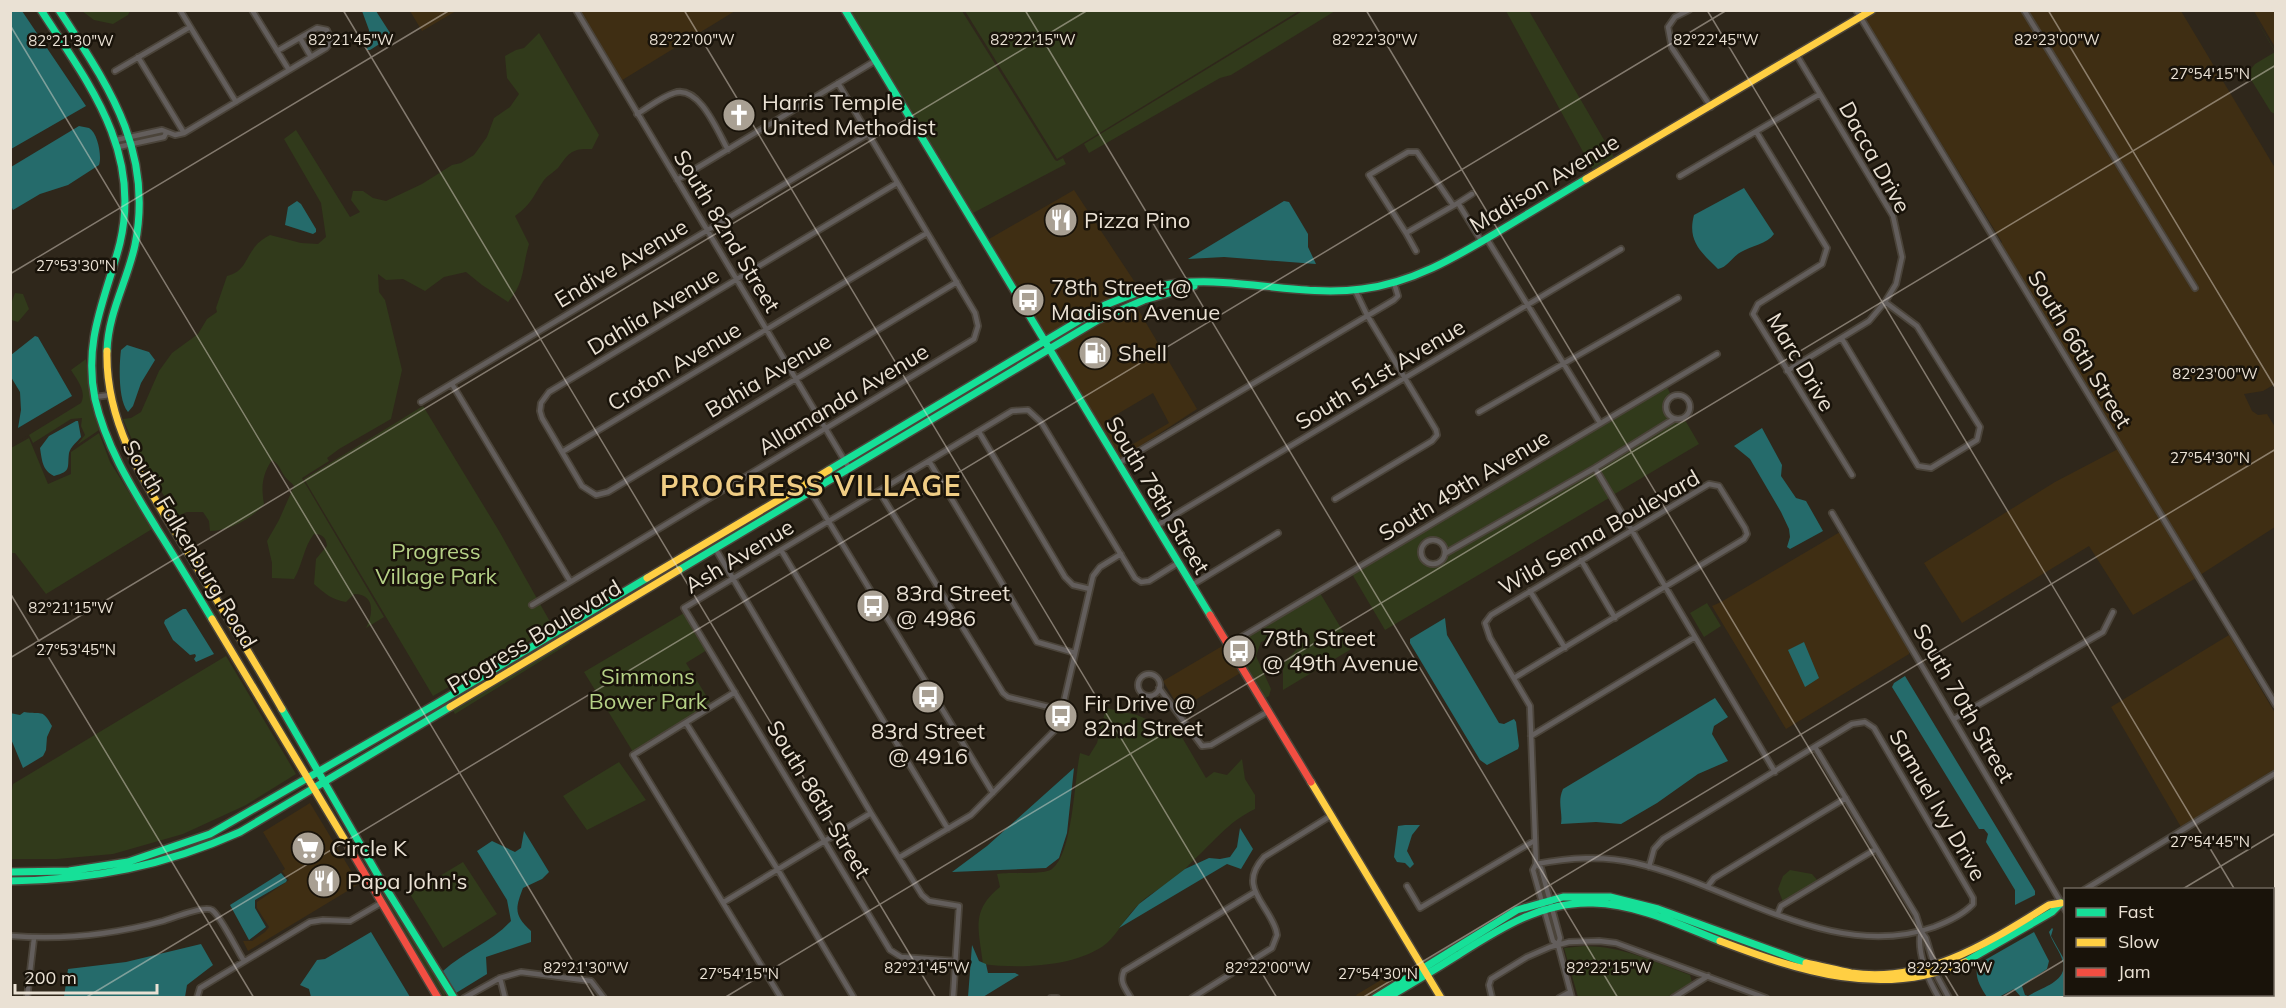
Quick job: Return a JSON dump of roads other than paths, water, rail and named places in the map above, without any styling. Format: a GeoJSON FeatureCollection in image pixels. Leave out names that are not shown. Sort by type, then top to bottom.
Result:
{"type":"FeatureCollection","features":[{"type":"Feature","properties":{"kind":"street","name":"South Falkenburg Road"},"geometry":{"type":"LineString","coordinates":[[42,10],[94,92],[110,123],[123,172],[124,209],[120,242],[96,319],[92,354],[95,397],[108,443],[438,998]]}},
{"type":"Feature","properties":{"kind":"street","name":"South Falkenburg Road"},"geometry":{"type":"LineString","coordinates":[[59,10],[109,88],[126,123],[138,173],[139,213],[134,245],[115,303],[109,337],[108,378],[118,429],[133,460],[379,877],[454,998]]}},
{"type":"Feature","properties":{"kind":"street"},"geometry":{"type":"LineString","coordinates":[[180,10],[236,102]]}},
{"type":"Feature","properties":{"kind":"street"},"geometry":{"type":"LineString","coordinates":[[252,10],[289,70]]}},
{"type":"Feature","properties":{"kind":"street","name":"South 82nd Street"},"geometry":{"type":"LineString","coordinates":[[576,10],[849,468]]}},
{"type":"Feature","properties":{"kind":"street","name":"South 78th Street"},"geometry":{"type":"LineString","coordinates":[[845,10],[1441,998]]}},
{"type":"Feature","properties":{"kind":"street"},"geometry":{"type":"LineString","coordinates":[[1672,10],[1676,17]]}},
{"type":"Feature","properties":{"kind":"street"},"geometry":{"type":"LineString","coordinates":[[1689,10],[1676,17],[1668,27],[1672,48],[1711,107]]}},
{"type":"Feature","properties":{"kind":"street","name":"Madison Avenue"},"geometry":{"type":"LineString","coordinates":[[1044,341],[1106,305],[1127,296],[1179,283],[1239,284],[1327,292],[1394,283],[1437,267],[1711,107],[1858,14],[1872,10]]}},
{"type":"Feature","properties":{"kind":"street"},"geometry":{"type":"LineString","coordinates":[[2024,10],[2195,288]]}},
{"type":"Feature","properties":{"kind":"street","name":"South 66th Street"},"geometry":{"type":"LineString","coordinates":[[1858,14],[2276,705]]}},
{"type":"Feature","properties":{"kind":"street"},"geometry":{"type":"LineString","coordinates":[[115,71],[190,27]]}},
{"type":"Feature","properties":{"kind":"street"},"geometry":{"type":"LineString","coordinates":[[117,144],[162,130],[175,135],[184,133],[326,48],[331,42],[331,36],[321,27],[277,51]]}},
{"type":"Feature","properties":{"kind":"street"},"geometry":{"type":"LineString","coordinates":[[300,38],[311,57]]}},
{"type":"Feature","properties":{"kind":"street","name":"Dacca Drive"},"geometry":{"type":"LineString","coordinates":[[1786,371],[1869,321],[1896,284],[1902,257],[1893,216],[1796,54]]}},
{"type":"Feature","properties":{"kind":"street"},"geometry":{"type":"LineString","coordinates":[[138,57],[184,133]]}},
{"type":"Feature","properties":{"kind":"street"},"geometry":{"type":"LineString","coordinates":[[677,180],[875,61]]}},
{"type":"Feature","properties":{"kind":"street"},"geometry":{"type":"LineString","coordinates":[[838,83],[957,282]]}},
{"type":"Feature","properties":{"kind":"street"},"geometry":{"type":"LineString","coordinates":[[637,114],[672,94],[683,91],[689,93],[698,100],[728,150]]}},
{"type":"Feature","properties":{"kind":"street"},"geometry":{"type":"LineString","coordinates":[[1680,176],[1757,133],[1820,94]]}},
{"type":"Feature","properties":{"kind":"street"},"geometry":{"type":"LineString","coordinates":[[154,132],[155,138]]}},
{"type":"Feature","properties":{"kind":"street"},"geometry":{"type":"LineString","coordinates":[[131,140],[164,137],[166,133]]}},
{"type":"Feature","properties":{"kind":"street","name":"Marc Drive"},"geometry":{"type":"LineString","coordinates":[[1757,133],[1827,248],[1822,264],[1758,304],[1753,314],[1852,475]]}},
{"type":"Feature","properties":{"kind":"street","name":"Endive Avenue"},"geometry":{"type":"LineString","coordinates":[[421,402],[868,134]]}},
{"type":"Feature","properties":{"kind":"street"},"geometry":{"type":"LineString","coordinates":[[1416,251],[1369,175],[1413,151],[1421,155],[1455,204],[1485,240],[1528,305],[1600,423]]}},
{"type":"Feature","properties":{"kind":"street","name":"Dahlia Avenue"},"geometry":{"type":"LineString","coordinates":[[562,452],[546,426],[540,411],[541,403],[549,392],[897,183]]}},
{"type":"Feature","properties":{"kind":"street"},"geometry":{"type":"LineString","coordinates":[[1406,233],[1472,194]]}},
{"type":"Feature","properties":{"kind":"street","name":"Croton Avenue"},"geometry":{"type":"LineString","coordinates":[[562,452],[927,233]]}},
{"type":"Feature","properties":{"kind":"street"},"geometry":{"type":"LineString","coordinates":[[120,242],[134,245]]}},
{"type":"Feature","properties":{"kind":"street","name":"South 51st Avenue"},"geometry":{"type":"LineString","coordinates":[[1156,526],[1621,249]]}},
{"type":"Feature","properties":{"kind":"street","name":"Allamanda Avenue"},"geometry":{"type":"LineString","coordinates":[[532,605],[974,339],[978,326],[975,313],[957,282]]}},
{"type":"Feature","properties":{"kind":"street","name":"Bahia Avenue"},"geometry":{"type":"LineString","coordinates":[[562,452],[582,486],[596,495],[608,492],[957,282]]}},
{"type":"Feature","properties":{"kind":"street"},"geometry":{"type":"LineString","coordinates":[[1119,464],[1396,298],[1398,296],[1394,283]]}},
{"type":"Feature","properties":{"kind":"street","name":"Madison Avenue"},"geometry":{"type":"LineString","coordinates":[[1049,349],[1122,308],[1171,291],[1206,284]]}},
{"type":"Feature","properties":{"kind":"street"},"geometry":{"type":"LineString","coordinates":[[1335,499],[1432,441],[1437,435],[1406,378],[1367,315],[1355,290]]}},
{"type":"Feature","properties":{"kind":"street"},"geometry":{"type":"LineString","coordinates":[[1479,412],[1678,298]]}},
{"type":"Feature","properties":{"kind":"street"},"geometry":{"type":"LineString","coordinates":[[1842,339],[1918,466],[1931,468],[1977,440],[1980,428],[1917,326],[1885,302]]}},
{"type":"Feature","properties":{"kind":"street","name":"Progress Boulevard"},"geometry":{"type":"LineString","coordinates":[[10,872],[40,873],[128,862],[210,834],[607,603],[1044,341]]}},
{"type":"Feature","properties":{"kind":"street","name":"Progress Boulevard"},"geometry":{"type":"LineString","coordinates":[[10,881],[96,877],[195,853],[240,832],[1049,349]]}},
{"type":"Feature","properties":{"kind":"street","name":"South 49th Avenue"},"geometry":{"type":"LineString","coordinates":[[1228,645],[1718,354]]}},
{"type":"Feature","properties":{"kind":"street"},"geometry":{"type":"LineString","coordinates":[[452,384],[570,581]]}},
{"type":"Feature","properties":{"kind":"street"},"geometry":{"type":"LineString","coordinates":[[95,397],[110,395]]}},
{"type":"Feature","properties":{"kind":"street"},"geometry":{"type":"LineString","coordinates":[[1446,553],[1441,542],[1434,540],[1426,542],[1421,551],[1423,559],[1430,563],[1438,562],[1446,553],[1594,468],[1674,418],[1685,417],[1690,411],[1688,400],[1682,396],[1674,396],[1666,406],[1668,413],[1674,418]]}},
{"type":"Feature","properties":{"kind":"street"},"geometry":{"type":"LineString","coordinates":[[945,400],[950,408]]}},
{"type":"Feature","properties":{"kind":"street","name":"Ash Avenue"},"geometry":{"type":"LineString","coordinates":[[684,608],[1012,411],[1028,410],[1041,422],[1120,554]]}},
{"type":"Feature","properties":{"kind":"street"},"geometry":{"type":"LineString","coordinates":[[979,432],[1065,577],[1073,585],[1090,589]]}},
{"type":"Feature","properties":{"kind":"street"},"geometry":{"type":"LineString","coordinates":[[929,461],[1037,642],[1075,652]]}},
{"type":"Feature","properties":{"kind":"street"},"geometry":{"type":"LineString","coordinates":[[1594,468],[1775,772]]}},
{"type":"Feature","properties":{"kind":"street"},"geometry":{"type":"LineString","coordinates":[[806,483],[993,793]]}},
{"type":"Feature","properties":{"kind":"street","name":"Wild Senna Boulevard"},"geometry":{"type":"LineString","coordinates":[[1514,678],[1744,539],[1747,534],[1745,528],[1719,486],[1709,483],[1491,615],[1485,623],[1486,629],[1514,678],[1530,706],[1536,864],[1541,868],[1553,941],[1558,945],[1571,995]]}},
{"type":"Feature","properties":{"kind":"street"},"geometry":{"type":"LineString","coordinates":[[879,491],[1003,693],[1008,697],[1061,710]]}},
{"type":"Feature","properties":{"kind":"street","name":"South 70th Street"},"geometry":{"type":"LineString","coordinates":[[1832,513],[2063,902]]}},
{"type":"Feature","properties":{"kind":"street"},"geometry":{"type":"LineString","coordinates":[[1192,585],[1278,533]]}},
{"type":"Feature","properties":{"kind":"street"},"geometry":{"type":"LineString","coordinates":[[711,540],[871,813],[922,895],[929,901],[959,906],[953,998]]}},
{"type":"Feature","properties":{"kind":"street"},"geometry":{"type":"LineString","coordinates":[[781,550],[948,829]]}},
{"type":"Feature","properties":{"kind":"street"},"geometry":{"type":"LineString","coordinates":[[900,857],[971,815],[1058,727],[1093,576],[1100,567],[1120,554],[1135,578],[1141,582],[1149,581],[1178,563]]}},
{"type":"Feature","properties":{"kind":"street"},"geometry":{"type":"LineString","coordinates":[[1581,560],[1615,618]]}},
{"type":"Feature","properties":{"kind":"street"},"geometry":{"type":"LineString","coordinates":[[1530,591],[1565,648]]}},
{"type":"Feature","properties":{"kind":"street"},"geometry":{"type":"LineString","coordinates":[[607,603],[612,611]]}},
{"type":"Feature","properties":{"kind":"street","name":"South 86th Street"},"geometry":{"type":"LineString","coordinates":[[684,608],[890,950],[901,957],[955,961]]}},
{"type":"Feature","properties":{"kind":"street"},"geometry":{"type":"LineString","coordinates":[[1954,718],[2103,632],[2113,612]]}},
{"type":"Feature","properties":{"kind":"street"},"geometry":{"type":"LineString","coordinates":[[492,682],[501,673],[548,644],[551,636],[555,639],[570,636]]}},
{"type":"Feature","properties":{"kind":"street"},"geometry":{"type":"LineString","coordinates":[[1531,736],[1695,637]]}},
{"type":"Feature","properties":{"kind":"street"},"geometry":{"type":"LineString","coordinates":[[1159,688],[1155,694],[1144,695],[1138,687],[1139,680],[1144,675],[1151,674],[1157,678],[1159,688],[1202,746],[1211,745],[1269,711]]}},
{"type":"Feature","properties":{"kind":"street"},"geometry":{"type":"LineString","coordinates":[[735,692],[633,755],[781,998]]}},
{"type":"Feature","properties":{"kind":"street","name":"Samuel Ivy Drive"},"geometry":{"type":"LineString","coordinates":[[1536,864],[1595,858],[1623,860],[1707,887],[1816,927],[1848,935],[1877,937],[1921,931],[1941,924],[1969,909],[1973,904],[1970,891],[1869,724],[1860,722],[1852,724],[1663,839],[1654,849],[1649,867]]}},
{"type":"Feature","properties":{"kind":"street"},"geometry":{"type":"LineString","coordinates":[[686,723],[778,870],[854,998]]}},
{"type":"Feature","properties":{"kind":"street"},"geometry":{"type":"LineString","coordinates":[[1815,747],[1916,915],[1926,938],[1931,970],[1939,998]]}},
{"type":"Feature","properties":{"kind":"street"},"geometry":{"type":"LineString","coordinates":[[2087,888],[2276,773]]}},
{"type":"Feature","properties":{"kind":"street"},"geometry":{"type":"LineString","coordinates":[[1707,887],[1714,878],[1846,798]]}},
{"type":"Feature","properties":{"kind":"street"},"geometry":{"type":"LineString","coordinates":[[724,902],[871,813]]}},
{"type":"Feature","properties":{"kind":"street"},"geometry":{"type":"LineString","coordinates":[[1192,998],[1272,948],[1276,930],[1255,892],[1252,874],[1256,865],[1264,857],[1332,815]]}},
{"type":"Feature","properties":{"kind":"street"},"geometry":{"type":"LineString","coordinates":[[1407,886],[1420,908],[1534,841]]}},
{"type":"Feature","properties":{"kind":"street"},"geometry":{"type":"LineString","coordinates":[[1778,913],[1781,906],[1876,849]]}},
{"type":"Feature","properties":{"kind":"street"},"geometry":{"type":"LineString","coordinates":[[1131,998],[1122,983],[1121,977],[1124,971],[1255,892]]}},
{"type":"Feature","properties":{"kind":"street"},"geometry":{"type":"LineString","coordinates":[[1375,998],[1546,904],[1590,903],[1626,907],[1802,970],[1836,979],[1886,982],[1977,957],[2052,912],[2063,902]]}},
{"type":"Feature","properties":{"kind":"street"},"geometry":{"type":"LineString","coordinates":[[197,998],[200,988],[310,922],[350,921],[381,903]]}},
{"type":"Feature","properties":{"kind":"street"},"geometry":{"type":"LineString","coordinates":[[12,936],[34,938],[125,929],[205,908],[214,912],[244,961]]}},
{"type":"Feature","properties":{"kind":"street"},"geometry":{"type":"LineString","coordinates":[[27,998],[34,938]]}},
{"type":"Feature","properties":{"kind":"street"},"geometry":{"type":"LineString","coordinates":[[1492,998],[1489,985],[1491,979],[1535,953],[1558,945],[1590,940],[1617,943],[1766,998]]}},
{"type":"Feature","properties":{"kind":"street"},"geometry":{"type":"LineString","coordinates":[[1387,998],[1425,970]]}},
{"type":"Feature","properties":{"kind":"street"},"geometry":{"type":"LineString","coordinates":[[1931,970],[1949,998]]}},
{"type":"Feature","properties":{"kind":"street"},"geometry":{"type":"LineString","coordinates":[[464,998],[500,978],[521,972],[591,981],[604,998]]}},
{"type":"Feature","properties":{"kind":"street"},"geometry":{"type":"LineString","coordinates":[[1673,998],[1708,976]]}},
{"type":"Feature","properties":{"kind":"street"},"geometry":{"type":"LineString","coordinates":[[500,978],[505,998]]}},
{"type":"Feature","properties":{"kind":"street"},"geometry":{"type":"LineString","coordinates":[[1559,998],[1571,995]]}},
{"type":"Feature","properties":{"kind":"street"},"geometry":{"type":"LineString","coordinates":[[1051,998],[1057,998]]}},
{"type":"Feature","properties":{"kind":"water"},"geometry":{"type":"Polygon","coordinates":[[[11,10],[22,11],[86,106],[11,149],[11,10]]]}},
{"type":"Feature","properties":{"kind":"water"},"geometry":{"type":"Polygon","coordinates":[[[362,11],[376,11],[392,36],[370,50],[367,50],[369,30],[362,11]]]}},
{"type":"Feature","properties":{"kind":"water"},"geometry":{"type":"Polygon","coordinates":[[[79,126],[89,128],[95,135],[100,151],[99,165],[68,185],[40,194],[13,210],[11,206],[11,167],[79,126]]]}},
{"type":"Feature","properties":{"kind":"water"},"geometry":{"type":"Polygon","coordinates":[[[1744,188],[1774,234],[1763,243],[1741,252],[1718,269],[1701,251],[1694,239],[1692,224],[1694,215],[1744,188]]]}},
{"type":"Feature","properties":{"kind":"water"},"geometry":{"type":"Polygon","coordinates":[[[297,201],[316,229],[313,234],[285,225],[288,207],[297,201]]]}},
{"type":"Feature","properties":{"kind":"water"},"geometry":{"type":"Polygon","coordinates":[[[1284,201],[1289,202],[1308,234],[1308,247],[1316,264],[1224,257],[1188,259],[1284,201]]]}},
{"type":"Feature","properties":{"kind":"water"},"geometry":{"type":"Polygon","coordinates":[[[35,336],[38,337],[72,396],[18,428],[21,410],[20,392],[11,377],[11,355],[35,336]]]}},
{"type":"Feature","properties":{"kind":"water"},"geometry":{"type":"Polygon","coordinates":[[[127,345],[149,352],[155,360],[141,383],[133,406],[128,412],[122,400],[120,373],[121,350],[127,345]]]}},
{"type":"Feature","properties":{"kind":"water"},"geometry":{"type":"Polygon","coordinates":[[[78,421],[81,437],[69,453],[66,470],[54,476],[45,468],[40,448],[49,436],[78,421]]]}},
{"type":"Feature","properties":{"kind":"water"},"geometry":{"type":"Polygon","coordinates":[[[1762,428],[1782,465],[1781,476],[1796,498],[1806,501],[1823,531],[1790,549],[1787,547],[1790,537],[1789,529],[1781,512],[1750,459],[1734,446],[1762,428]]]}},
{"type":"Feature","properties":{"kind":"water"},"geometry":{"type":"Polygon","coordinates":[[[186,609],[214,654],[196,662],[195,654],[190,655],[173,640],[164,623],[165,620],[186,609]]]}},
{"type":"Feature","properties":{"kind":"water"},"geometry":{"type":"Polygon","coordinates":[[[1445,618],[1447,635],[1499,723],[1504,724],[1514,719],[1516,722],[1518,749],[1487,765],[1480,760],[1410,643],[1410,639],[1445,618]]]}},
{"type":"Feature","properties":{"kind":"water"},"geometry":{"type":"Polygon","coordinates":[[[1804,642],[1819,678],[1805,687],[1788,650],[1804,642]]]}},
{"type":"Feature","properties":{"kind":"water"},"geometry":{"type":"Polygon","coordinates":[[[1905,676],[2035,891],[2035,895],[2015,905],[2015,890],[1986,842],[1988,834],[1984,829],[1979,829],[1892,687],[1905,676]]]}},
{"type":"Feature","properties":{"kind":"water"},"geometry":{"type":"Polygon","coordinates":[[[1715,698],[1728,717],[1714,726],[1712,734],[1728,761],[1698,774],[1657,803],[1621,824],[1596,822],[1561,824],[1560,798],[1563,789],[1715,698]]]}},
{"type":"Feature","properties":{"kind":"water"},"geometry":{"type":"Polygon","coordinates":[[[24,712],[43,714],[52,726],[43,756],[23,768],[11,739],[10,713],[20,715],[24,712]]]}},
{"type":"Feature","properties":{"kind":"water"},"geometry":{"type":"Polygon","coordinates":[[[1074,768],[1067,833],[1059,858],[1046,868],[952,872],[987,846],[1074,768]]]}},
{"type":"Feature","properties":{"kind":"water"},"geometry":{"type":"Polygon","coordinates":[[[1420,825],[1412,835],[1407,851],[1414,864],[1410,868],[1405,863],[1397,862],[1394,857],[1398,826],[1420,825]]]}},
{"type":"Feature","properties":{"kind":"water"},"geometry":{"type":"Polygon","coordinates":[[[1240,828],[1253,849],[1241,869],[1227,864],[1119,928],[1139,904],[1185,869],[1209,858],[1230,857],[1237,847],[1240,828]]]}},
{"type":"Feature","properties":{"kind":"water"},"geometry":{"type":"Polygon","coordinates":[[[524,831],[549,872],[542,879],[523,888],[518,901],[519,916],[531,931],[531,942],[486,957],[487,974],[456,993],[443,971],[495,935],[511,921],[507,900],[477,851],[492,841],[515,852],[521,848],[524,831]]]}},
{"type":"Feature","properties":{"kind":"water"},"geometry":{"type":"Polygon","coordinates":[[[281,873],[287,880],[286,882],[255,900],[255,908],[266,927],[249,940],[230,905],[281,873]]]}},
{"type":"Feature","properties":{"kind":"water"},"geometry":{"type":"Polygon","coordinates":[[[2053,929],[2051,936],[2064,959],[2064,996],[2089,997],[2021,997],[2014,989],[1999,997],[1987,997],[1977,977],[1978,964],[2034,932],[2049,961],[2047,969],[2022,986],[2025,995],[2028,996],[2052,984],[2061,975],[2063,962],[2049,932],[2053,929]]]}},
{"type":"Feature","properties":{"kind":"water"},"geometry":{"type":"Polygon","coordinates":[[[371,932],[410,997],[311,997],[309,989],[300,985],[317,960],[325,959],[371,932]]]}},
{"type":"Feature","properties":{"kind":"water"},"geometry":{"type":"Polygon","coordinates":[[[201,944],[213,965],[187,985],[185,997],[64,997],[68,969],[126,962],[201,944]]]}},
{"type":"Feature","properties":{"kind":"water"},"geometry":{"type":"Polygon","coordinates":[[[972,945],[979,961],[986,964],[988,973],[1019,975],[983,997],[968,997],[972,945]]]}},
{"type":"Feature","properties":{"kind":"place","name":"Harris Temple United Methodist"},"geometry":{"type":"Point","coordinates":[739,115]}},
{"type":"Feature","properties":{"kind":"place","name":"Pizza Pino"},"geometry":{"type":"Point","coordinates":[1061,220]}},
{"type":"Feature","properties":{"kind":"place","name":"78th Street @ Madison Avenue"},"geometry":{"type":"Point","coordinates":[1028,300]}},
{"type":"Feature","properties":{"kind":"place","name":"Shell"},"geometry":{"type":"Point","coordinates":[1095,353]}},
{"type":"Feature","properties":{"kind":"place","name":"83rd Street @ 4986"},"geometry":{"type":"Point","coordinates":[873,606]}},
{"type":"Feature","properties":{"kind":"place","name":"78th Street @ 49th Avenue"},"geometry":{"type":"Point","coordinates":[1239,651]}},
{"type":"Feature","properties":{"kind":"place","name":"83rd Street @ 4916"},"geometry":{"type":"Point","coordinates":[928,697]}},
{"type":"Feature","properties":{"kind":"place","name":"Fir Drive @ 82nd Street"},"geometry":{"type":"Point","coordinates":[1061,716]}},
{"type":"Feature","properties":{"kind":"place","name":"Circle K"},"geometry":{"type":"Point","coordinates":[308,848]}},
{"type":"Feature","properties":{"kind":"place","name":"Papa John's"},"geometry":{"type":"Point","coordinates":[324,881]}},
{"type":"Feature","properties":{"kind":"district","name":"PROGRESS VILLAGE"},"geometry":{"type":"Point","coordinates":[811,486]}},
{"type":"Feature","properties":{"kind":"park label","name":"Progress Village Park"},"geometry":{"type":"Point","coordinates":[436,564]}},
{"type":"Feature","properties":{"kind":"park label","name":"Simmons Bower Park"},"geometry":{"type":"Point","coordinates":[648,688]}}]}
